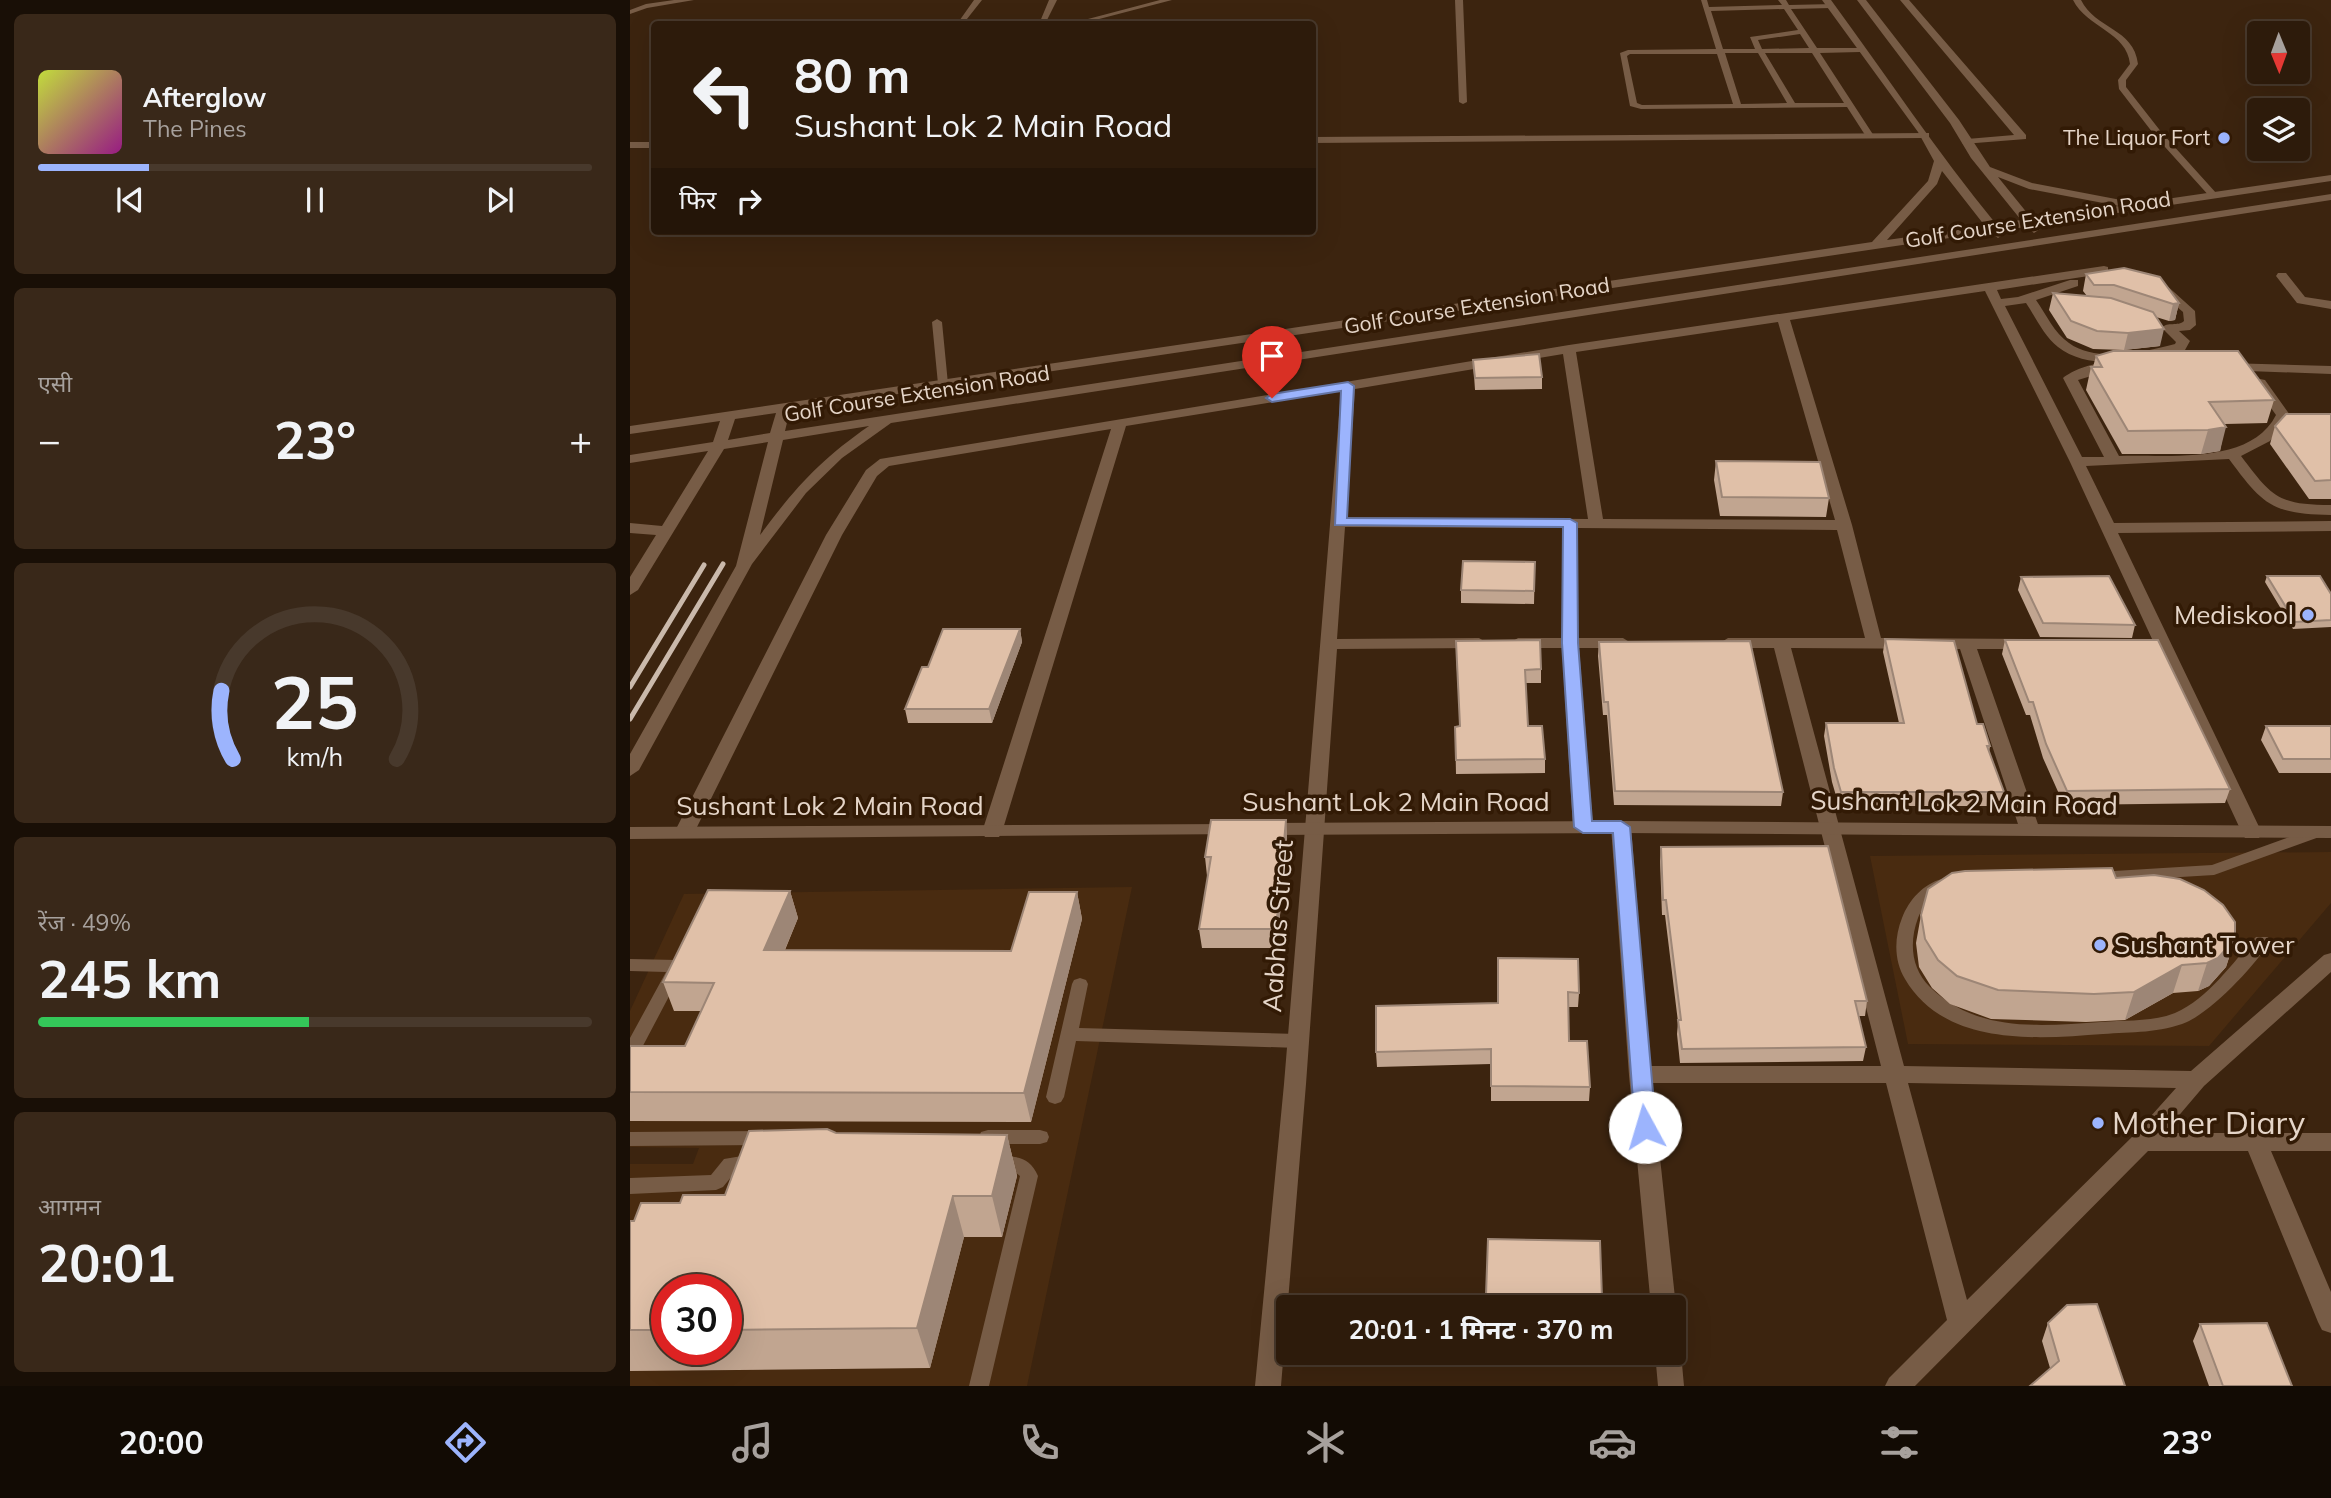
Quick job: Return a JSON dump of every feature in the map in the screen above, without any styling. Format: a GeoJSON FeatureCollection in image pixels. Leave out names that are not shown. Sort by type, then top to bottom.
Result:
{"type":"FeatureCollection","features":[{"type":"Feature","properties":{"kind":"street"},"geometry":{"type":"LineString","coordinates":[[1861,0],[1984,166],[2028,223],[2045,240]]}},
{"type":"Feature","properties":{"kind":"street"},"geometry":{"type":"LineString","coordinates":[[1904,0],[2022,137],[1967,142]]}},
{"type":"Feature","properties":{"kind":"street"},"geometry":{"type":"LineString","coordinates":[[1828,3],[1925,135],[1939,161],[2007,245]]}},
{"type":"Feature","properties":{"kind":"street"},"geometry":{"type":"LineString","coordinates":[[1886,82],[1899,82]]}},
{"type":"Feature","properties":{"kind":"street"},"geometry":{"type":"LineString","coordinates":[[1911,82],[1923,82]]}},
{"type":"Feature","properties":{"kind":"street"},"geometry":{"type":"LineString","coordinates":[[1316,140],[1925,135]]}},
{"type":"Feature","properties":{"kind":"street"},"geometry":{"type":"LineString","coordinates":[[630,145],[651,145]]}},
{"type":"Feature","properties":{"kind":"street"},"geometry":{"type":"LineString","coordinates":[[1875,246],[1933,182],[1939,161]]}},
{"type":"Feature","properties":{"kind":"street"},"geometry":{"type":"LineString","coordinates":[[1984,166],[2004,178],[2058,193],[2120,203],[2159,204]]}},
{"type":"Feature","properties":{"kind":"street","name":"Golf Course Extension Road"},"geometry":{"type":"LineString","coordinates":[[630,430],[2331,178]]}},
{"type":"Feature","properties":{"kind":"street","name":"Golf Course Extension Road"},"geometry":{"type":"LineString","coordinates":[[630,459],[2331,197]]}},
{"type":"Feature","properties":{"kind":"street"},"geometry":{"type":"LineString","coordinates":[[685,831],[828,547],[877,467],[897,459],[1569,349],[1783,318],[1993,296],[2104,270]]}},
{"type":"Feature","properties":{"kind":"street"},"geometry":{"type":"LineString","coordinates":[[2282,276],[2301,300],[2331,305]]}},
{"type":"Feature","properties":{"kind":"street"},"geometry":{"type":"LineString","coordinates":[[2033,298],[2049,294],[2058,286],[2094,280],[2119,280]]}},
{"type":"Feature","properties":{"kind":"street"},"geometry":{"type":"LineString","coordinates":[[2033,298],[2063,345],[2077,355],[2161,353],[2180,347],[2183,341],[2162,326],[2185,327],[2191,322],[2189,311],[2159,286],[2143,280]]}},
{"type":"Feature","properties":{"kind":"street"},"geometry":{"type":"LineString","coordinates":[[1993,296],[2058,302]]}},
{"type":"Feature","properties":{"kind":"street"},"geometry":{"type":"LineString","coordinates":[[1993,296],[2109,528],[2252,833]]}},
{"type":"Feature","properties":{"kind":"street"},"geometry":{"type":"LineString","coordinates":[[1783,318],[1844,524],[1874,642]]}},
{"type":"Feature","properties":{"kind":"street"},"geometry":{"type":"LineString","coordinates":[[1569,349],[1597,523]]}},
{"type":"Feature","properties":{"kind":"street"},"geometry":{"type":"LineString","coordinates":[[2114,461],[2070,378],[2106,368],[2157,367]]}},
{"type":"Feature","properties":{"kind":"street"},"geometry":{"type":"LineString","coordinates":[[2208,367],[2331,370]]}},
{"type":"Feature","properties":{"kind":"street"},"geometry":{"type":"LineString","coordinates":[[2077,462],[2232,454],[2254,447],[2280,422],[2283,415],[2246,367]]}},
{"type":"Feature","properties":{"kind":"street","name":"Aabhas Street"},"geometry":{"type":"LineString","coordinates":[[1268,1386],[1298,1041],[1348,386]]}},
{"type":"Feature","properties":{"kind":"street"},"geometry":{"type":"LineString","coordinates":[[744,566],[774,438],[784,407]]}},
{"type":"Feature","properties":{"kind":"street"},"geometry":{"type":"LineString","coordinates":[[630,590],[719,445],[729,415]]}},
{"type":"Feature","properties":{"kind":"street"},"geometry":{"type":"LineString","coordinates":[[630,770],[744,566],[801,490],[837,455],[888,420]]}},
{"type":"Feature","properties":{"kind":"street"},"geometry":{"type":"LineString","coordinates":[[992,832],[1120,422]]}},
{"type":"Feature","properties":{"kind":"street"},"geometry":{"type":"LineString","coordinates":[[2232,454],[2266,499],[2284,508],[2331,510]]}},
{"type":"Feature","properties":{"kind":"street"},"geometry":{"type":"LineString","coordinates":[[1339,522],[1844,524]]}},
{"type":"Feature","properties":{"kind":"street"},"geometry":{"type":"LineString","coordinates":[[1570,523],[1570,643],[1583,827]]}},
{"type":"Feature","properties":{"kind":"street"},"geometry":{"type":"LineString","coordinates":[[2109,528],[2331,526]]}},
{"type":"Feature","properties":{"kind":"street"},"geometry":{"type":"LineString","coordinates":[[630,528],[666,531]]}},
{"type":"Feature","properties":{"kind":"street"},"geometry":{"type":"LineString","coordinates":[[1329,644],[1636,643]]}},
{"type":"Feature","properties":{"kind":"street"},"geometry":{"type":"LineString","coordinates":[[1715,643],[2046,645]]}},
{"type":"Feature","properties":{"kind":"street"},"geometry":{"type":"LineString","coordinates":[[1781,643],[1960,1322]]}},
{"type":"Feature","properties":{"kind":"street"},"geometry":{"type":"LineString","coordinates":[[1967,644],[2030,830]]}},
{"type":"Feature","properties":{"kind":"street"},"geometry":{"type":"LineString","coordinates":[[2139,645],[2165,646]]}},
{"type":"Feature","properties":{"kind":"street","name":"Sushant Lok 2 Main Road"},"geometry":{"type":"LineString","coordinates":[[630,833],[1583,827],[2324,832]]}},
{"type":"Feature","properties":{"kind":"street"},"geometry":{"type":"LineString","coordinates":[[1621,827],[1640,1075],[1662,1295]]}},
{"type":"Feature","properties":{"kind":"street"},"geometry":{"type":"LineString","coordinates":[[1898,1386],[2142,1142],[2196,1080],[2331,960]]}},
{"type":"Feature","properties":{"kind":"street"},"geometry":{"type":"LineString","coordinates":[[1640,1075],[1895,1074],[2196,1080]]}},
{"type":"Feature","properties":{"kind":"street"},"geometry":{"type":"LineString","coordinates":[[2142,1142],[2331,1142]]}},
{"type":"Feature","properties":{"kind":"street"},"geometry":{"type":"LineString","coordinates":[[2256,1142],[2331,1322]]}},
{"type":"Feature","properties":{"kind":"street"},"geometry":{"type":"LineString","coordinates":[[1669,1365],[1671,1386]]}},
{"type":"Feature","properties":{"kind":"lane"},"geometry":{"type":"LineString","coordinates":[[632,8],[690,0]]}},
{"type":"Feature","properties":{"kind":"lane"},"geometry":{"type":"LineString","coordinates":[[962,21],[978,0]]}},
{"type":"Feature","properties":{"kind":"lane"},"geometry":{"type":"LineString","coordinates":[[1043,21],[1053,0]]}},
{"type":"Feature","properties":{"kind":"lane"},"geometry":{"type":"LineString","coordinates":[[1085,21],[1168,0]]}},
{"type":"Feature","properties":{"kind":"lane"},"geometry":{"type":"LineString","coordinates":[[1458,0],[1463,102]]}},
{"type":"Feature","properties":{"kind":"lane"},"geometry":{"type":"LineString","coordinates":[[2077,0],[2084,14],[2120,37],[2134,54],[2134,64],[2122,80],[2122,87],[2214,196]]}},
{"type":"Feature","properties":{"kind":"lane"},"geometry":{"type":"LineString","coordinates":[[1738,107],[1705,4],[1828,3]]}},
{"type":"Feature","properties":{"kind":"lane"},"geometry":{"type":"LineString","coordinates":[[1784,4],[1870,136]]}},
{"type":"Feature","properties":{"kind":"lane"},"geometry":{"type":"LineString","coordinates":[[1793,106],[1754,37],[1803,31]]}},
{"type":"Feature","properties":{"kind":"lane"},"geometry":{"type":"LineString","coordinates":[[1849,105],[1641,107],[1633,104],[1623,55],[1860,50]]}},
{"type":"Feature","properties":{"kind":"lane"},"geometry":{"type":"LineString","coordinates":[[937,323],[943,384]]}},
{"type":"Feature","properties":{"kind":"lane"},"geometry":{"type":"LineString","coordinates":[[2075,878],[2195,874],[2324,832]]}},
{"type":"Feature","properties":{"kind":"lane"},"geometry":{"type":"LineString","coordinates":[[1955,882],[1940,884],[1919,901],[1907,925],[1904,962],[1909,974],[1928,998],[1949,1014],[1970,1024],[2000,1029],[2080,1030],[2156,1024],[2180,1017],[2199,1006],[2262,941]]}},
{"type":"Feature","properties":{"kind":"lane"},"geometry":{"type":"LineString","coordinates":[[630,965],[680,961],[630,1054]]}},
{"type":"Feature","properties":{"kind":"lane"},"geometry":{"type":"LineString","coordinates":[[1055,1097],[1080,984]]}},
{"type":"Feature","properties":{"kind":"lane"},"geometry":{"type":"LineString","coordinates":[[1069,1034],[1298,1041]]}},
{"type":"Feature","properties":{"kind":"lane"},"geometry":{"type":"LineString","coordinates":[[972,1137],[1040,1137]]}},
{"type":"Feature","properties":{"kind":"lane"},"geometry":{"type":"LineString","coordinates":[[630,1139],[780,1138]]}},
{"type":"Feature","properties":{"kind":"lane"},"geometry":{"type":"LineString","coordinates":[[630,1186],[716,1182],[731,1164],[773,1161]]}},
{"type":"Feature","properties":{"kind":"lane"},"geometry":{"type":"LineString","coordinates":[[979,1386],[1029,1176],[1027,1168],[1020,1164],[981,1164]]}},
{"type":"Feature","properties":{"kind":"shaded area"},"geometry":{"type":"Polygon","coordinates":[[[2331,852],[2331,903],[2209,1046],[1908,1044],[1870,856],[2331,852]]]}},
{"type":"Feature","properties":{"kind":"shaded area"},"geometry":{"type":"Polygon","coordinates":[[[1132,887],[1027,1386],[630,1386],[630,1164],[693,1164],[699,1148],[630,1147],[630,1011],[684,894],[1132,887]]]}},
{"type":"Feature","properties":{"kind":"building"},"geometry":{"type":"Polygon","coordinates":[[[2124,268],[2160,277],[2179,303],[2173,304],[2114,285],[2094,285],[2086,274],[2124,268]]]}},
{"type":"Feature","properties":{"kind":"building"},"geometry":{"type":"Polygon","coordinates":[[[2053,293],[2111,298],[2153,312],[2164,329],[2128,333],[2097,331],[2071,321],[2053,293]]]}},
{"type":"Feature","properties":{"kind":"building"},"geometry":{"type":"Polygon","coordinates":[[[2113,351],[2238,351],[2274,400],[2209,402],[2226,427],[2208,430],[2128,431],[2091,367],[2102,367],[2096,356],[2113,351]]]}},
{"type":"Feature","properties":{"kind":"building"},"geometry":{"type":"Polygon","coordinates":[[[1539,354],[1542,377],[1475,378],[1473,360],[1539,354]]]}},
{"type":"Feature","properties":{"kind":"building"},"geometry":{"type":"Polygon","coordinates":[[[2286,414],[2331,414],[2331,480],[2315,481],[2275,426],[2286,414]]]}},
{"type":"Feature","properties":{"kind":"building"},"geometry":{"type":"Polygon","coordinates":[[[1716,461],[1820,462],[1829,498],[1722,497],[1716,461]]]}},
{"type":"Feature","properties":{"kind":"building"},"geometry":{"type":"Polygon","coordinates":[[[1463,561],[1535,562],[1534,591],[1461,590],[1463,561]]]}},
{"type":"Feature","properties":{"kind":"building"},"geometry":{"type":"Polygon","coordinates":[[[2109,576],[2135,625],[2043,623],[2021,577],[2109,576]]]}},
{"type":"Feature","properties":{"kind":"building","name":"Mediskool"},"geometry":{"type":"Polygon","coordinates":[[[2267,576],[2320,576],[2331,594],[2331,620],[2295,622],[2267,576]]]}},
{"type":"Feature","properties":{"kind":"building"},"geometry":{"type":"Polygon","coordinates":[[[943,629],[1020,629],[989,709],[905,709],[922,667],[928,667],[943,629]]]}},
{"type":"Feature","properties":{"kind":"building"},"geometry":{"type":"Polygon","coordinates":[[[1885,639],[1954,641],[1977,724],[1983,724],[1990,746],[1987,746],[2004,792],[1841,792],[1826,723],[1904,723],[1885,639]]]}},
{"type":"Feature","properties":{"kind":"building"},"geometry":{"type":"Polygon","coordinates":[[[1540,640],[1541,669],[1525,670],[1528,726],[1542,726],[1545,759],[1456,760],[1455,727],[1460,726],[1456,641],[1540,640]]]}},
{"type":"Feature","properties":{"kind":"building"},"geometry":{"type":"Polygon","coordinates":[[[2005,640],[2158,640],[2230,789],[2067,791],[2046,744],[2033,702],[2029,702],[2005,640]]]}},
{"type":"Feature","properties":{"kind":"building"},"geometry":{"type":"Polygon","coordinates":[[[1750,641],[1783,792],[1615,791],[1608,702],[1604,702],[1599,642],[1750,641]]]}},
{"type":"Feature","properties":{"kind":"building"},"geometry":{"type":"Polygon","coordinates":[[[2266,726],[2331,726],[2331,759],[2283,759],[2266,726]]]}},
{"type":"Feature","properties":{"kind":"building"},"geometry":{"type":"Polygon","coordinates":[[[1211,820],[1286,820],[1276,929],[1199,929],[1211,857],[1205,857],[1211,820]]]}},
{"type":"Feature","properties":{"kind":"building"},"geometry":{"type":"Polygon","coordinates":[[[1828,846],[1867,1001],[1855,1001],[1866,1047],[1682,1049],[1678,1020],[1681,1020],[1666,900],[1663,900],[1661,847],[1828,846]]]}},
{"type":"Feature","properties":{"kind":"building"},"geometry":{"type":"Polygon","coordinates":[[[2112,868],[2116,878],[2154,875],[2180,879],[2204,890],[2223,905],[2235,922],[2235,939],[2218,958],[2207,963],[2182,965],[2134,992],[2094,994],[1998,990],[1957,976],[1938,960],[1925,939],[1921,915],[1928,889],[1952,873],[2112,868]]]}},
{"type":"Feature","properties":{"kind":"building"},"geometry":{"type":"Polygon","coordinates":[[[708,890],[790,891],[764,950],[1011,951],[1029,892],[1077,892],[1024,1093],[630,1092],[630,1046],[685,1046],[714,983],[663,982],[708,890]]]}},
{"type":"Feature","properties":{"kind":"building"},"geometry":{"type":"Polygon","coordinates":[[[1498,958],[1578,959],[1579,993],[1568,992],[1569,1041],[1587,1041],[1590,1087],[1491,1086],[1491,1049],[1376,1052],[1376,1006],[1498,1003],[1498,958]]]}},
{"type":"Feature","properties":{"kind":"building"},"geometry":{"type":"Polygon","coordinates":[[[827,1129],[836,1133],[1007,1135],[992,1196],[953,1196],[917,1328],[742,1330],[742,1274],[651,1274],[651,1330],[630,1330],[630,1221],[634,1221],[641,1203],[680,1203],[683,1195],[725,1195],[749,1131],[827,1129]]]}},
{"type":"Feature","properties":{"kind":"building"},"geometry":{"type":"Polygon","coordinates":[[[1488,1239],[1600,1241],[1602,1295],[1486,1295],[1488,1239]]]}},
{"type":"Feature","properties":{"kind":"building"},"geometry":{"type":"Polygon","coordinates":[[[2097,1304],[2125,1386],[2030,1386],[2059,1361],[2048,1323],[2067,1305],[2097,1304]]]}},
{"type":"Feature","properties":{"kind":"building"},"geometry":{"type":"Polygon","coordinates":[[[2267,1323],[2292,1386],[2223,1386],[2200,1324],[2267,1323]]]}},
{"type":"Feature","properties":{"kind":"railway"},"geometry":{"type":"LineString","coordinates":[[630,719],[723,564]]}},
{"type":"Feature","properties":{"kind":"railway"},"geometry":{"type":"LineString","coordinates":[[630,687],[704,565]]}},
{"type":"Feature","properties":{"kind":"place","name":"The Liquor Fort"},"geometry":{"type":"Point","coordinates":[2224,138]}},
{"type":"Feature","properties":{"kind":"place","name":"Mediskool"},"geometry":{"type":"Point","coordinates":[2308,615]}},
{"type":"Feature","properties":{"kind":"place","name":"Sushant Tower"},"geometry":{"type":"Point","coordinates":[2100,945]}},
{"type":"Feature","properties":{"kind":"place","name":"Mother Diary"},"geometry":{"type":"Point","coordinates":[2098,1123]}},
{"type":"Feature","properties":{"kind":"route"},"geometry":{"type":"LineString","coordinates":[[1272,398],[1348,386],[1339,522],[1570,523],[1570,643],[1583,827],[1621,827],[1645,1127]]}}]}
